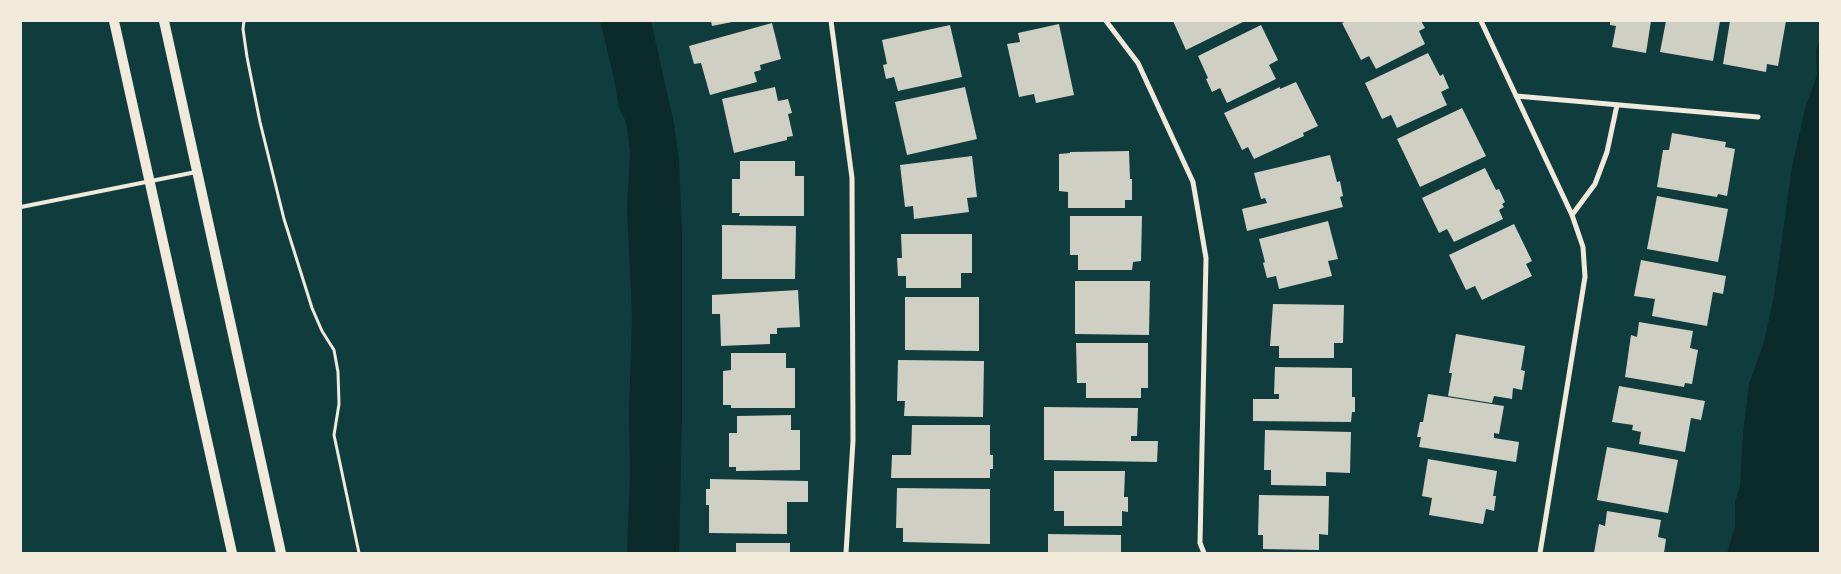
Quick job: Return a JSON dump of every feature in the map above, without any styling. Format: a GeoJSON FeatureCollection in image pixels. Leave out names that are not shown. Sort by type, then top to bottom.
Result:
{"type":"FeatureCollection","features":[{"type":"Feature","properties":{"kind":"main road"},"geometry":{"type":"LineString","coordinates":[[114,21],[232,553]]}},
{"type":"Feature","properties":{"kind":"main road"},"geometry":{"type":"LineString","coordinates":[[164,21],[281,553]]}},
{"type":"Feature","properties":{"kind":"street"},"geometry":{"type":"LineString","coordinates":[[831,21],[852,178],[853,441],[846,553]]}},
{"type":"Feature","properties":{"kind":"street"},"geometry":{"type":"LineString","coordinates":[[1106,21],[1138,62],[1193,182],[1206,258],[1200,543],[1204,553]]}},
{"type":"Feature","properties":{"kind":"street"},"geometry":{"type":"LineString","coordinates":[[1481,21],[1572,215],[1583,247],[1586,277],[1540,553]]}},
{"type":"Feature","properties":{"kind":"street"},"geometry":{"type":"LineString","coordinates":[[1516,96],[1758,117]]}},
{"type":"Feature","properties":{"kind":"street"},"geometry":{"type":"LineString","coordinates":[[1572,215],[1595,184],[1607,152],[1617,105]]}},
{"type":"Feature","properties":{"kind":"lane"},"geometry":{"type":"LineString","coordinates":[[21,207],[196,172]]}},
{"type":"Feature","properties":{"kind":"path"},"geometry":{"type":"LineString","coordinates":[[244,21],[243,29],[247,57],[260,122],[284,219],[312,308],[322,331],[334,350],[338,372],[339,404],[334,435],[359,553]]}},
{"type":"Feature","properties":{"kind":"water"},"geometry":{"type":"Polygon","coordinates":[[[600,21],[651,21],[674,124],[679,161],[682,231],[682,416],[679,553],[627,553],[632,315],[627,209],[630,151],[626,122],[619,108],[614,78],[600,21]]]}},
{"type":"Feature","properties":{"kind":"water"},"geometry":{"type":"Polygon","coordinates":[[[1820,39],[1820,553],[1727,553],[1735,527],[1735,502],[1740,486],[1743,434],[1749,384],[1764,342],[1774,296],[1792,167],[1805,109],[1817,75],[1816,50],[1820,39]]]}},
{"type":"Feature","properties":{"kind":"building"},"geometry":{"type":"Polygon","coordinates":[[[711,21],[732,21],[732,22],[712,26],[711,21]]]}},
{"type":"Feature","properties":{"kind":"building"},"geometry":{"type":"Polygon","coordinates":[[[1173,21],[1245,21],[1186,50],[1173,21]]]}},
{"type":"Feature","properties":{"kind":"building"},"geometry":{"type":"Polygon","coordinates":[[[1347,21],[1421,21],[1425,28],[1419,31],[1425,44],[1376,69],[1369,56],[1361,60],[1342,23],[1347,21]]]}},
{"type":"Feature","properties":{"kind":"building"},"geometry":{"type":"Polygon","coordinates":[[[1610,21],[1651,21],[1646,53],[1612,47],[1616,26],[1610,25],[1610,21]]]}},
{"type":"Feature","properties":{"kind":"building"},"geometry":{"type":"Polygon","coordinates":[[[1666,21],[1720,21],[1713,61],[1660,52],[1666,21]]]}},
{"type":"Feature","properties":{"kind":"building"},"geometry":{"type":"Polygon","coordinates":[[[1730,21],[1786,21],[1778,66],[1767,64],[1766,72],[1723,64],[1730,21]]]}},
{"type":"Feature","properties":{"kind":"building"},"geometry":{"type":"Polygon","coordinates":[[[772,23],[781,59],[760,65],[761,70],[754,72],[757,82],[710,95],[701,63],[694,64],[689,46],[772,23]]]}},
{"type":"Feature","properties":{"kind":"building"},"geometry":{"type":"Polygon","coordinates":[[[1059,24],[1074,95],[1036,103],[1034,94],[1019,97],[1007,44],[1020,42],[1018,33],[1059,24]]]}},
{"type":"Feature","properties":{"kind":"building"},"geometry":{"type":"Polygon","coordinates":[[[950,25],[962,77],[898,91],[894,77],[886,79],[883,65],[887,64],[882,40],[950,25]]]}},
{"type":"Feature","properties":{"kind":"building"},"geometry":{"type":"Polygon","coordinates":[[[1261,25],[1278,60],[1269,65],[1276,79],[1227,103],[1220,88],[1212,92],[1198,56],[1261,25]]]}},
{"type":"Feature","properties":{"kind":"building"},"geometry":{"type":"Polygon","coordinates":[[[1428,53],[1440,76],[1443,74],[1449,88],[1441,92],[1447,105],[1397,128],[1391,115],[1382,119],[1365,83],[1428,53]]]}},
{"type":"Feature","properties":{"kind":"building"},"geometry":{"type":"Polygon","coordinates":[[[1296,82],[1318,126],[1303,133],[1304,136],[1254,159],[1248,147],[1242,150],[1224,113],[1280,87],[1280,89],[1296,82]]]}},
{"type":"Feature","properties":{"kind":"building"},"geometry":{"type":"Polygon","coordinates":[[[775,87],[778,101],[788,99],[792,113],[788,114],[793,136],[787,137],[787,140],[734,153],[722,99],[775,87]]]}},
{"type":"Feature","properties":{"kind":"building"},"geometry":{"type":"Polygon","coordinates":[[[965,87],[977,139],[907,155],[895,102],[965,87]]]}},
{"type":"Feature","properties":{"kind":"building"},"geometry":{"type":"Polygon","coordinates":[[[1462,108],[1486,156],[1420,187],[1397,139],[1462,108]]]}},
{"type":"Feature","properties":{"kind":"building"},"geometry":{"type":"Polygon","coordinates":[[[1672,133],[1726,142],[1725,147],[1735,149],[1727,196],[1718,194],[1717,197],[1657,187],[1663,150],[1669,150],[1672,133]]]}},
{"type":"Feature","properties":{"kind":"building"},"geometry":{"type":"Polygon","coordinates":[[[1129,151],[1132,200],[1125,200],[1125,208],[1068,208],[1068,192],[1059,191],[1059,154],[1070,152],[1129,151]]]}},
{"type":"Feature","properties":{"kind":"building"},"geometry":{"type":"Polygon","coordinates":[[[1330,155],[1337,182],[1340,181],[1343,196],[1340,197],[1343,207],[1247,231],[1242,209],[1267,203],[1265,198],[1261,199],[1254,173],[1330,155]]]}},
{"type":"Feature","properties":{"kind":"building"},"geometry":{"type":"Polygon","coordinates":[[[972,156],[977,197],[967,198],[969,212],[914,219],[913,206],[905,207],[900,165],[972,156]]]}},
{"type":"Feature","properties":{"kind":"building"},"geometry":{"type":"Polygon","coordinates":[[[740,161],[795,161],[795,176],[804,176],[804,216],[739,216],[740,213],[732,213],[732,179],[740,179],[740,161]]]}},
{"type":"Feature","properties":{"kind":"building"},"geometry":{"type":"Polygon","coordinates":[[[1485,168],[1496,190],[1499,189],[1505,202],[1502,204],[1504,207],[1499,210],[1503,219],[1454,242],[1447,229],[1439,233],[1422,198],[1485,168]]]}},
{"type":"Feature","properties":{"kind":"building"},"geometry":{"type":"Polygon","coordinates":[[[1657,196],[1728,209],[1718,262],[1647,249],[1657,196]]]}},
{"type":"Feature","properties":{"kind":"building"},"geometry":{"type":"Polygon","coordinates":[[[1070,216],[1142,216],[1141,261],[1133,262],[1132,270],[1078,270],[1078,255],[1070,255],[1070,216]]]}},
{"type":"Feature","properties":{"kind":"building"},"geometry":{"type":"Polygon","coordinates":[[[1328,221],[1338,259],[1328,261],[1332,276],[1279,289],[1276,276],[1267,278],[1259,239],[1328,221]]]}},
{"type":"Feature","properties":{"kind":"building"},"geometry":{"type":"Polygon","coordinates":[[[1514,224],[1532,261],[1526,264],[1532,276],[1482,300],[1475,286],[1466,290],[1449,255],[1514,224]]]}},
{"type":"Feature","properties":{"kind":"building"},"geometry":{"type":"Polygon","coordinates":[[[722,225],[796,226],[795,279],[722,279],[722,225]]]}},
{"type":"Feature","properties":{"kind":"building"},"geometry":{"type":"Polygon","coordinates":[[[901,234],[972,234],[972,273],[961,273],[961,288],[906,288],[906,276],[898,276],[897,258],[902,258],[901,234]]]}},
{"type":"Feature","properties":{"kind":"building"},"geometry":{"type":"Polygon","coordinates":[[[1641,260],[1726,276],[1723,294],[1713,292],[1707,326],[1652,316],[1655,299],[1634,296],[1641,260]]]}},
{"type":"Feature","properties":{"kind":"building"},"geometry":{"type":"Polygon","coordinates":[[[1075,281],[1150,281],[1149,335],[1075,334],[1075,281]]]}},
{"type":"Feature","properties":{"kind":"building"},"geometry":{"type":"Polygon","coordinates":[[[798,290],[800,327],[777,328],[777,334],[770,334],[770,344],[721,346],[720,314],[712,314],[712,295],[798,290]]]}},
{"type":"Feature","properties":{"kind":"building"},"geometry":{"type":"Polygon","coordinates":[[[905,297],[979,297],[979,351],[905,350],[905,297]]]}},
{"type":"Feature","properties":{"kind":"building"},"geometry":{"type":"Polygon","coordinates":[[[1273,304],[1344,305],[1343,343],[1334,343],[1334,358],[1279,358],[1279,346],[1270,346],[1273,304]]]}},
{"type":"Feature","properties":{"kind":"building"},"geometry":{"type":"Polygon","coordinates":[[[1639,322],[1693,331],[1690,348],[1698,350],[1692,384],[1685,383],[1684,387],[1625,377],[1631,335],[1637,337],[1639,322]]]}},
{"type":"Feature","properties":{"kind":"building"},"geometry":{"type":"Polygon","coordinates":[[[1456,334],[1525,346],[1521,370],[1525,371],[1522,390],[1513,388],[1512,399],[1494,396],[1492,403],[1448,396],[1452,373],[1449,373],[1456,334]]]}},
{"type":"Feature","properties":{"kind":"building"},"geometry":{"type":"Polygon","coordinates":[[[1076,343],[1148,343],[1148,388],[1141,388],[1141,398],[1086,398],[1086,383],[1077,383],[1076,343]]]}},
{"type":"Feature","properties":{"kind":"building"},"geometry":{"type":"Polygon","coordinates":[[[731,353],[786,353],[786,368],[795,368],[795,408],[731,408],[731,405],[723,405],[723,371],[731,370],[731,353]]]}},
{"type":"Feature","properties":{"kind":"building"},"geometry":{"type":"Polygon","coordinates":[[[898,360],[984,361],[983,417],[904,416],[905,401],[897,401],[898,360]]]}},
{"type":"Feature","properties":{"kind":"building"},"geometry":{"type":"Polygon","coordinates":[[[1275,367],[1352,368],[1352,397],[1355,397],[1355,412],[1352,412],[1351,422],[1253,421],[1253,399],[1279,399],[1279,394],[1274,394],[1275,367]]]}},
{"type":"Feature","properties":{"kind":"building"},"geometry":{"type":"Polygon","coordinates":[[[1619,386],[1705,401],[1701,420],[1691,418],[1685,452],[1639,444],[1641,432],[1632,430],[1633,425],[1612,422],[1619,386]]]}},
{"type":"Feature","properties":{"kind":"building"},"geometry":{"type":"Polygon","coordinates":[[[1428,394],[1504,406],[1499,434],[1494,433],[1494,438],[1519,442],[1516,462],[1419,447],[1421,437],[1417,437],[1420,422],[1423,422],[1428,394]]]}},
{"type":"Feature","properties":{"kind":"building"},"geometry":{"type":"Polygon","coordinates":[[[1044,407],[1138,408],[1137,436],[1131,436],[1131,441],[1158,441],[1157,462],[1044,460],[1044,407]]]}},
{"type":"Feature","properties":{"kind":"building"},"geometry":{"type":"Polygon","coordinates":[[[791,415],[791,430],[800,430],[800,470],[736,471],[736,467],[729,467],[729,433],[737,433],[737,416],[791,415]]]}},
{"type":"Feature","properties":{"kind":"building"},"geometry":{"type":"Polygon","coordinates":[[[912,425],[990,425],[990,455],[993,455],[993,469],[990,469],[990,478],[891,478],[892,455],[911,455],[912,425]]]}},
{"type":"Feature","properties":{"kind":"building"},"geometry":{"type":"Polygon","coordinates":[[[1265,430],[1351,432],[1350,473],[1326,472],[1326,486],[1271,485],[1271,470],[1264,470],[1265,430]]]}},
{"type":"Feature","properties":{"kind":"building"},"geometry":{"type":"Polygon","coordinates":[[[1607,447],[1678,460],[1668,513],[1597,500],[1607,447]]]}},
{"type":"Feature","properties":{"kind":"building"},"geometry":{"type":"Polygon","coordinates":[[[1428,459],[1497,471],[1493,496],[1496,496],[1494,511],[1486,509],[1483,524],[1429,515],[1432,498],[1422,496],[1428,459]]]}},
{"type":"Feature","properties":{"kind":"building"},"geometry":{"type":"Polygon","coordinates":[[[1054,471],[1125,471],[1124,497],[1128,497],[1128,512],[1122,511],[1122,526],[1064,526],[1064,511],[1054,511],[1054,471]]]}},
{"type":"Feature","properties":{"kind":"building"},"geometry":{"type":"Polygon","coordinates":[[[710,479],[808,481],[808,502],[787,502],[787,534],[709,533],[709,505],[706,505],[706,489],[710,489],[710,479]]]}},
{"type":"Feature","properties":{"kind":"building"},"geometry":{"type":"Polygon","coordinates":[[[897,488],[990,489],[990,544],[903,542],[903,528],[896,528],[897,488]]]}},
{"type":"Feature","properties":{"kind":"building"},"geometry":{"type":"Polygon","coordinates":[[[1259,495],[1329,496],[1328,535],[1319,534],[1319,550],[1263,549],[1263,535],[1258,535],[1259,495]]]}},
{"type":"Feature","properties":{"kind":"building"},"geometry":{"type":"Polygon","coordinates":[[[1607,511],[1661,520],[1658,537],[1666,539],[1664,553],[1594,553],[1599,524],[1605,526],[1607,511]]]}},
{"type":"Feature","properties":{"kind":"building"},"geometry":{"type":"Polygon","coordinates":[[[1048,534],[1121,535],[1121,553],[1048,553],[1048,534]]]}},
{"type":"Feature","properties":{"kind":"building"},"geometry":{"type":"Polygon","coordinates":[[[736,543],[790,543],[790,553],[736,553],[736,543]]]}}]}
